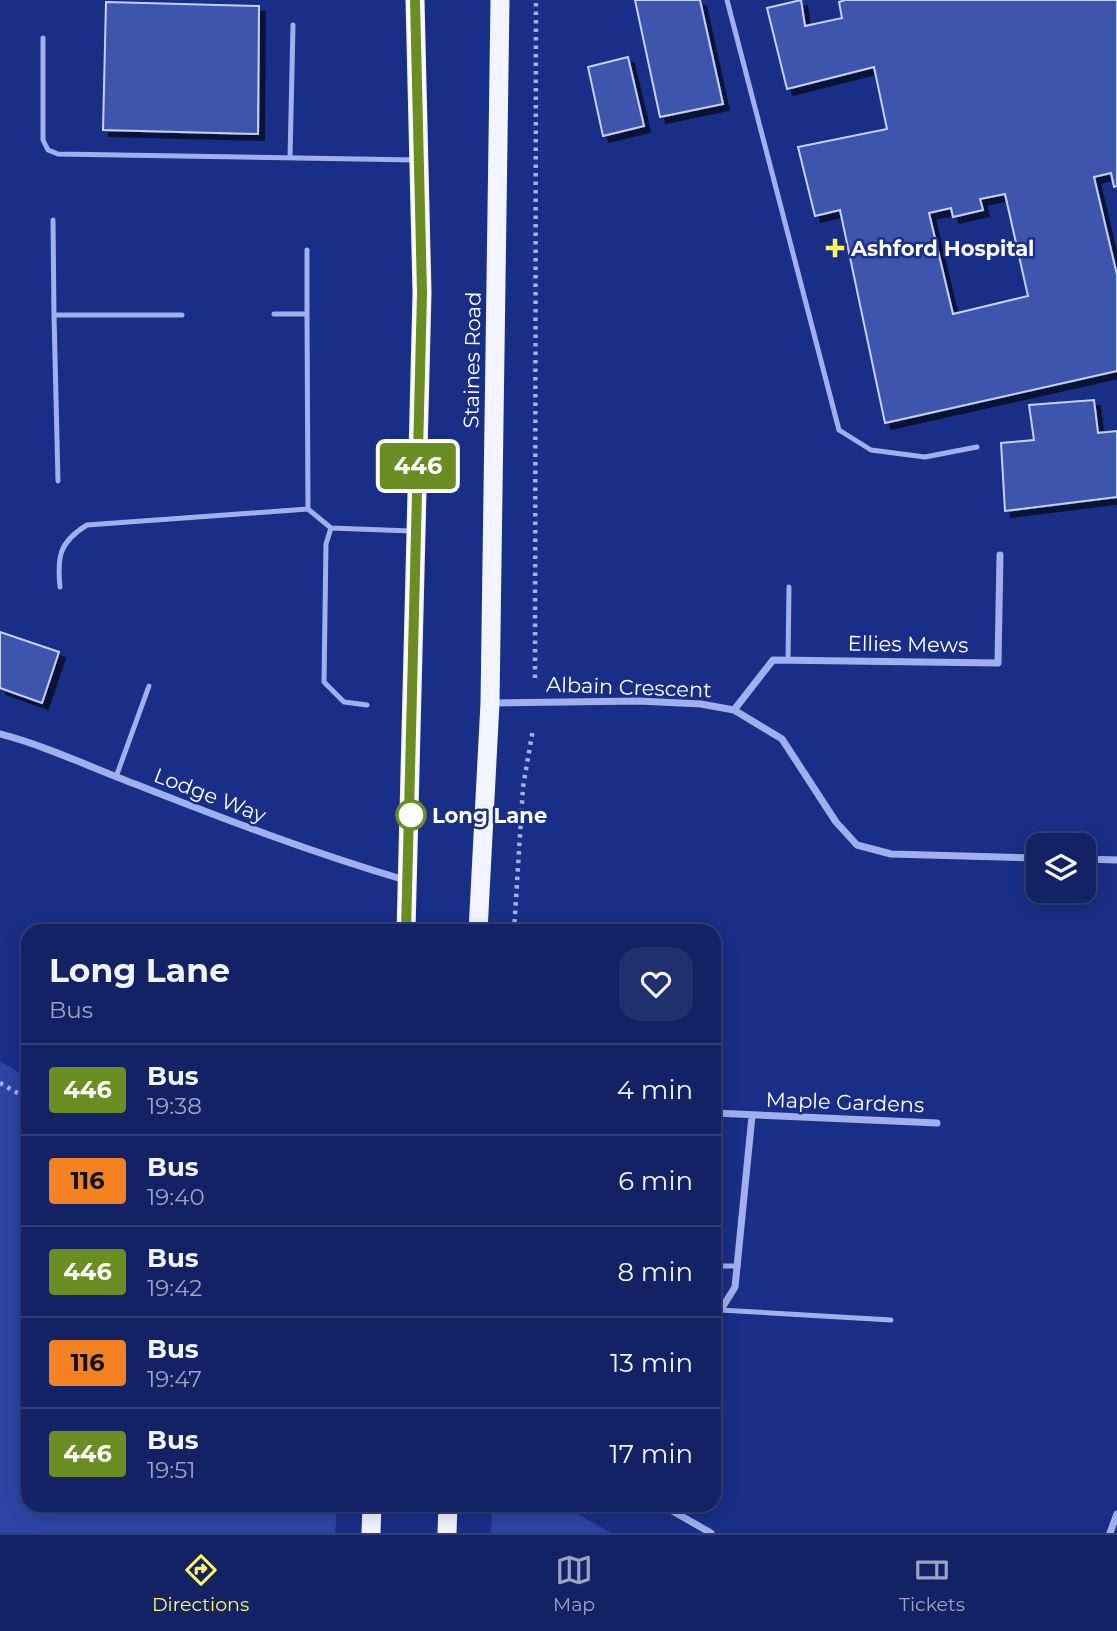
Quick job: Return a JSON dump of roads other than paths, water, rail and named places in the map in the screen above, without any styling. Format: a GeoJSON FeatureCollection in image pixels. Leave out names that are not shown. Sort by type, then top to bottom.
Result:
{"type":"FeatureCollection","features":[{"type":"Feature","properties":{"kind":"highway"},"geometry":{"type":"LineString","coordinates":[[407,924],[410,881],[422,293],[415,0]]}},
{"type":"Feature","properties":{"kind":"highway","name":"Staines Road"},"geometry":{"type":"LineString","coordinates":[[478,924],[490,703],[499,0]]}},
{"type":"Feature","properties":{"kind":"highway"},"geometry":{"type":"LineString","coordinates":[[371,1533],[372,1512]]}},
{"type":"Feature","properties":{"kind":"highway"},"geometry":{"type":"LineString","coordinates":[[447,1533],[448,1512]]}},
{"type":"Feature","properties":{"kind":"street","name":"Ellies Mews"},"geometry":{"type":"LineString","coordinates":[[788,660],[998,663],[1000,555]]}},
{"type":"Feature","properties":{"kind":"street"},"geometry":{"type":"LineString","coordinates":[[734,710],[773,660],[788,660]]}},
{"type":"Feature","properties":{"kind":"street","name":"Albain Crescent"},"geometry":{"type":"LineString","coordinates":[[490,703],[639,701],[701,704],[734,710],[782,739],[836,822],[857,845],[891,854],[1026,858]]}},
{"type":"Feature","properties":{"kind":"street","name":"Lodge Way"},"geometry":{"type":"LineString","coordinates":[[0,734],[266,835],[314,848],[354,865],[410,881]]}},
{"type":"Feature","properties":{"kind":"street"},"geometry":{"type":"LineString","coordinates":[[1096,859],[1117,860]]}},
{"type":"Feature","properties":{"kind":"street","name":"Maple Gardens"},"geometry":{"type":"LineString","coordinates":[[721,1114],[937,1124]]}},
{"type":"Feature","properties":{"kind":"street","name":"Maple Gardens"},"geometry":{"type":"LineString","coordinates":[[721,1308],[735,1287],[752,1116]]}},
{"type":"Feature","properties":{"kind":"street"},"geometry":{"type":"LineString","coordinates":[[674,1512],[711,1533]]}},
{"type":"Feature","properties":{"kind":"street"},"geometry":{"type":"LineString","coordinates":[[1111,1533],[1117,1514]]}},
{"type":"Feature","properties":{"kind":"lane"},"geometry":{"type":"LineString","coordinates":[[727,0],[839,430],[871,450],[925,457],[977,447]]}},
{"type":"Feature","properties":{"kind":"lane"},"geometry":{"type":"LineString","coordinates":[[290,158],[293,25]]}},
{"type":"Feature","properties":{"kind":"lane"},"geometry":{"type":"LineString","coordinates":[[43,38],[43,141],[48,150],[58,154],[419,160]]}},
{"type":"Feature","properties":{"kind":"lane"},"geometry":{"type":"LineString","coordinates":[[53,220],[58,481]]}},
{"type":"Feature","properties":{"kind":"lane"},"geometry":{"type":"LineString","coordinates":[[307,250],[308,509]]}},
{"type":"Feature","properties":{"kind":"lane"},"geometry":{"type":"LineString","coordinates":[[274,314],[306,314]]}},
{"type":"Feature","properties":{"kind":"lane"},"geometry":{"type":"LineString","coordinates":[[54,315],[182,315]]}},
{"type":"Feature","properties":{"kind":"lane"},"geometry":{"type":"LineString","coordinates":[[60,587],[57,559],[71,534],[87,525],[308,509],[331,528],[417,531]]}},
{"type":"Feature","properties":{"kind":"lane"},"geometry":{"type":"LineString","coordinates":[[331,528],[326,544],[324,682],[344,702],[367,705]]}},
{"type":"Feature","properties":{"kind":"lane"},"geometry":{"type":"LineString","coordinates":[[788,660],[789,587]]}},
{"type":"Feature","properties":{"kind":"lane"},"geometry":{"type":"LineString","coordinates":[[116,777],[149,686]]}},
{"type":"Feature","properties":{"kind":"lane"},"geometry":{"type":"LineString","coordinates":[[721,1266],[738,1266]]}},
{"type":"Feature","properties":{"kind":"lane"},"geometry":{"type":"LineString","coordinates":[[721,1310],[891,1320]]}},
{"type":"Feature","properties":{"kind":"place","name":"Ashford Hospital"},"geometry":{"type":"Point","coordinates":[835,248]}},
{"type":"Feature","properties":{"kind":"place","name":"Long Lane"},"geometry":{"type":"Point","coordinates":[411,815]}}]}
